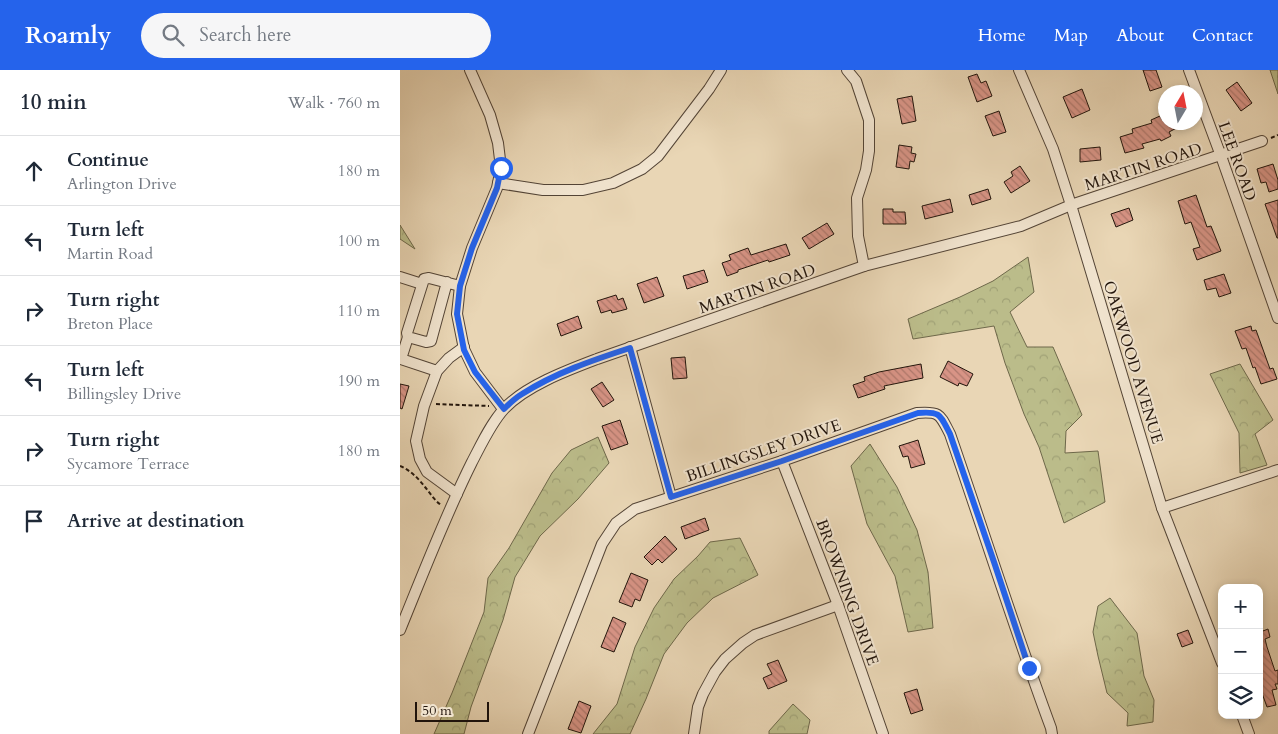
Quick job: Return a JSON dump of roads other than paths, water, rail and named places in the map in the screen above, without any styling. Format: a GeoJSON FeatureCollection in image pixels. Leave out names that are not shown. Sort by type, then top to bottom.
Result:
{"type":"FeatureCollection","features":[{"type":"Feature","properties":{"kind":"street"},"geometry":{"type":"LineString","coordinates":[[470,70],[490,115],[498,143],[501,168],[497,188],[472,248],[460,286],[457,314],[464,347],[475,372],[504,409]]}},
{"type":"Feature","properties":{"kind":"street"},"geometry":{"type":"LineString","coordinates":[[498,183],[543,190],[583,190],[613,183],[642,169],[658,156],[709,89],[721,70]]}},
{"type":"Feature","properties":{"kind":"street"},"geometry":{"type":"LineString","coordinates":[[847,70],[856,81],[870,120],[866,170],[857,198],[858,236],[864,266]]}},
{"type":"Feature","properties":{"kind":"street","name":"OAKWOOD AVENUE"},"geometry":{"type":"LineString","coordinates":[[1019,70],[1053,149],[1072,205],[1162,508],[1218,653]]}},
{"type":"Feature","properties":{"kind":"street","name":"LEE ROAD"},"geometry":{"type":"LineString","coordinates":[[1189,70],[1278,318]]}},
{"type":"Feature","properties":{"kind":"street","name":"MARTIN ROAD"},"geometry":{"type":"LineString","coordinates":[[400,630],[457,494],[486,435],[504,409],[521,395],[556,375],[864,266],[1021,226],[1072,205],[1262,141]]}},
{"type":"Feature","properties":{"kind":"street"},"geometry":{"type":"LineString","coordinates":[[400,277],[422,284]]}},
{"type":"Feature","properties":{"kind":"street"},"geometry":{"type":"LineString","coordinates":[[437,371],[402,359],[408,337],[407,333],[424,279],[429,278],[460,286]]}},
{"type":"Feature","properties":{"kind":"street"},"geometry":{"type":"LineString","coordinates":[[408,337],[426,342],[431,340],[447,282]]}},
{"type":"Feature","properties":{"kind":"street"},"geometry":{"type":"LineString","coordinates":[[457,494],[427,472],[420,459],[416,440],[425,404],[437,371],[449,358],[464,347]]}},
{"type":"Feature","properties":{"kind":"street"},"geometry":{"type":"LineString","coordinates":[[630,348],[671,497]]}},
{"type":"Feature","properties":{"kind":"street","name":"BILLINGSLEY DRIVE"},"geometry":{"type":"LineString","coordinates":[[528,734],[602,544],[616,523],[635,509],[782,461],[918,413],[934,413],[940,416],[950,434],[1052,734]]}},
{"type":"Feature","properties":{"kind":"street","name":"BROWNING DRIVE"},"geometry":{"type":"LineString","coordinates":[[782,461],[838,605],[883,734]]}},
{"type":"Feature","properties":{"kind":"street"},"geometry":{"type":"LineString","coordinates":[[1162,508],[1278,470]]}},
{"type":"Feature","properties":{"kind":"street"},"geometry":{"type":"LineString","coordinates":[[694,734],[698,707],[703,694],[715,672],[725,659],[755,635],[838,605]]}},
{"type":"Feature","properties":{"kind":"street"},"geometry":{"type":"LineString","coordinates":[[1243,719],[1249,734]]}}]}
